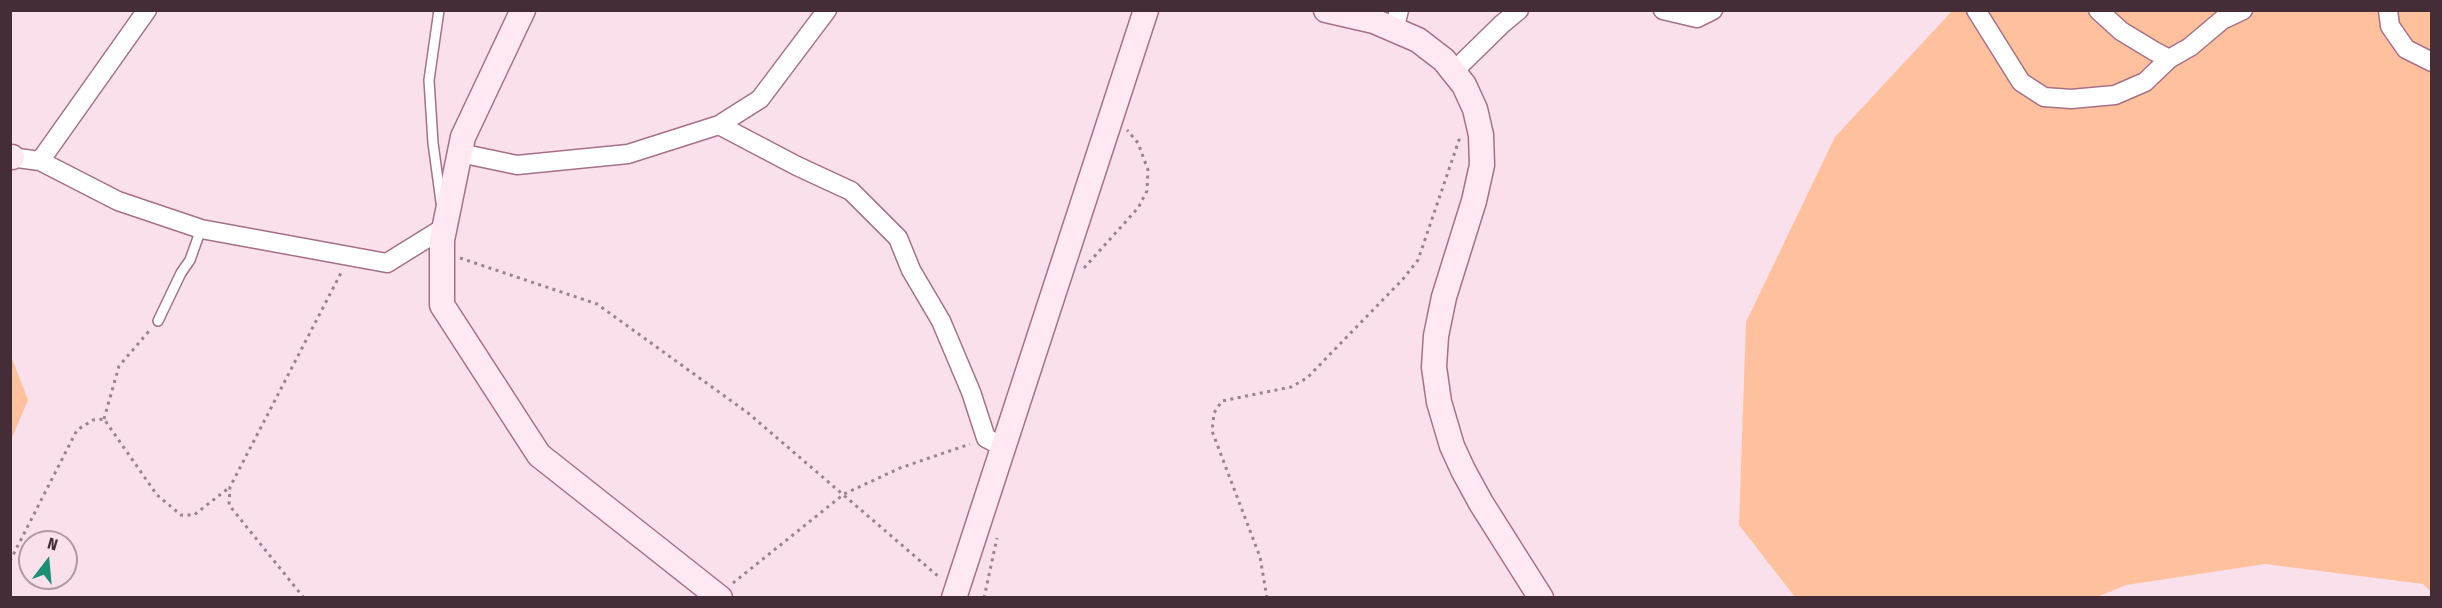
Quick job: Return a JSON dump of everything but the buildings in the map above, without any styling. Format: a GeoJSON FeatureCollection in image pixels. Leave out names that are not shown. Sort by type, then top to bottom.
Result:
{"type":"FeatureCollection","features":[{"type":"Feature","properties":{"kind":"street"},"geometry":{"type":"LineString","coordinates":[[40,161],[147,10]]}},
{"type":"Feature","properties":{"kind":"street"},"geometry":{"type":"LineString","coordinates":[[523,10],[463,138],[441,252],[442,305],[539,455],[719,596]]}},
{"type":"Feature","properties":{"kind":"street"},"geometry":{"type":"LineString","coordinates":[[460,153],[517,165],[628,154],[719,125],[760,99],[827,10]]}},
{"type":"Feature","properties":{"kind":"street"},"geometry":{"type":"LineString","coordinates":[[955,595],[995,442],[1113,112],[1146,10]]}},
{"type":"Feature","properties":{"kind":"street"},"geometry":{"type":"LineString","coordinates":[[1326,10],[1374,21],[1397,20],[1444,60],[1464,85],[1475,109],[1481,135],[1482,165],[1474,201],[1444,297],[1436,336],[1434,367],[1439,402],[1452,446],[1481,503],[1541,597]]}},
{"type":"Feature","properties":{"kind":"street"},"geometry":{"type":"LineString","coordinates":[[1453,72],[1502,24],[1520,10]]}},
{"type":"Feature","properties":{"kind":"street"},"geometry":{"type":"LineString","coordinates":[[1663,10],[1697,18],[1713,10]]}},
{"type":"Feature","properties":{"kind":"street"},"geometry":{"type":"LineString","coordinates":[[1976,10],[2021,82],[2044,97],[2072,99],[2115,95],[2145,82],[2169,58],[2190,47],[2222,20],[2243,10]]}},
{"type":"Feature","properties":{"kind":"street"},"geometry":{"type":"LineString","coordinates":[[2098,10],[2121,31],[2169,58]]}},
{"type":"Feature","properties":{"kind":"street"},"geometry":{"type":"LineString","coordinates":[[2388,10],[2390,26],[2406,49],[2432,62]]}},
{"type":"Feature","properties":{"kind":"street"},"geometry":{"type":"LineString","coordinates":[[719,125],[851,191],[898,238],[911,270],[941,321],[995,442]]}},
{"type":"Feature","properties":{"kind":"street"},"geometry":{"type":"LineString","coordinates":[[11,157],[40,161],[118,201],[201,230],[387,263],[445,227]]}},
{"type":"Feature","properties":{"kind":"lane"},"geometry":{"type":"LineString","coordinates":[[439,10],[429,80],[433,143],[445,227]]}},
{"type":"Feature","properties":{"kind":"lane"},"geometry":{"type":"LineString","coordinates":[[158,321],[181,273],[190,260],[201,230]]}},
{"type":"Feature","properties":{"kind":"path"},"geometry":{"type":"LineString","coordinates":[[1083,268],[1138,208],[1147,190],[1148,170],[1138,143],[1113,112]]}},
{"type":"Feature","properties":{"kind":"path"},"geometry":{"type":"LineString","coordinates":[[1267,597],[1260,557],[1212,430],[1214,413],[1222,401],[1291,387],[1307,378],[1402,279],[1418,260],[1460,136]]}},
{"type":"Feature","properties":{"kind":"path"},"geometry":{"type":"LineString","coordinates":[[441,252],[597,304],[748,413],[844,494],[955,595]]}},
{"type":"Feature","properties":{"kind":"path"},"geometry":{"type":"LineString","coordinates":[[304,597],[229,505],[230,487],[350,256]]}},
{"type":"Feature","properties":{"kind":"path"},"geometry":{"type":"LineString","coordinates":[[104,419],[119,366],[158,321]]}},
{"type":"Feature","properties":{"kind":"path"},"geometry":{"type":"LineString","coordinates":[[104,419],[157,495],[181,515],[194,515],[230,487]]}},
{"type":"Feature","properties":{"kind":"path"},"geometry":{"type":"LineString","coordinates":[[10,561],[77,430],[93,420],[104,419]]}},
{"type":"Feature","properties":{"kind":"path"},"geometry":{"type":"LineString","coordinates":[[719,596],[844,494],[900,468],[995,442]]}},
{"type":"Feature","properties":{"kind":"shaded area"},"geometry":{"type":"Polygon","coordinates":[[[1952,11],[2431,11],[2431,592],[2423,584],[2265,564],[2126,585],[2097,597],[1795,597],[1739,525],[1746,322],[1835,137],[1952,11]]]}},
{"type":"Feature","properties":{"kind":"shaded area"},"geometry":{"type":"Polygon","coordinates":[[[11,356],[28,400],[11,440],[11,356]]]}}]}
